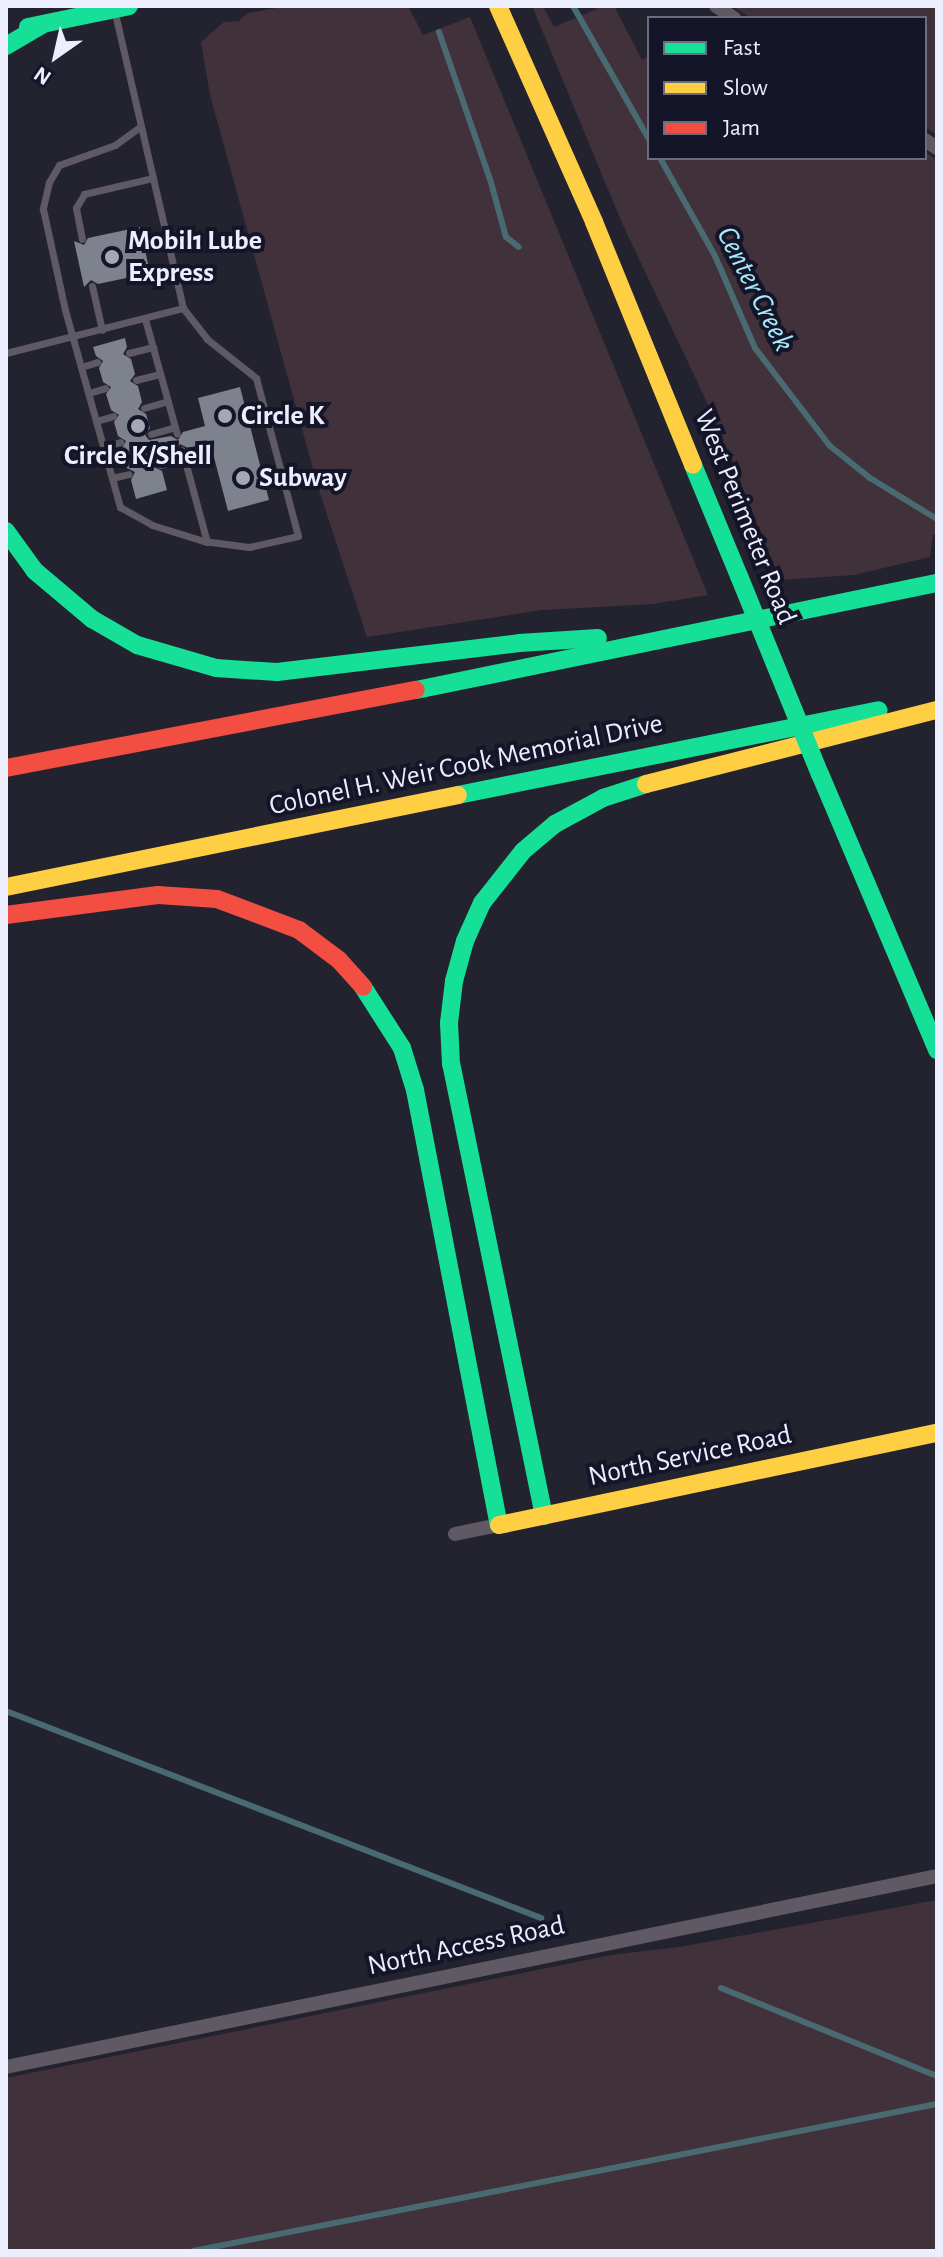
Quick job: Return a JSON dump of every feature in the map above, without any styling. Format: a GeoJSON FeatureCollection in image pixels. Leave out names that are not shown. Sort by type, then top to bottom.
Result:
{"type":"FeatureCollection","features":[{"type":"Feature","properties":{"kind":"main road"},"geometry":{"type":"LineString","coordinates":[[487,6],[509,33]]}},
{"type":"Feature","properties":{"kind":"main road","name":"West Perimeter Road"},"geometry":{"type":"LineString","coordinates":[[498,6],[594,222],[820,774],[937,1050]]}},
{"type":"Feature","properties":{"kind":"main road"},"geometry":{"type":"LineString","coordinates":[[6,32],[121,8]]}},
{"type":"Feature","properties":{"kind":"main road"},"geometry":{"type":"LineString","coordinates":[[6,46],[42,25]]}},
{"type":"Feature","properties":{"kind":"main road"},"geometry":{"type":"LineString","coordinates":[[6,531],[35,571],[105,627],[160,654],[216,668],[277,672],[519,643],[699,632]]}},
{"type":"Feature","properties":{"kind":"main road"},"geometry":{"type":"LineString","coordinates":[[6,768],[937,583]]}},
{"type":"Feature","properties":{"kind":"main road","name":"Colonel H. Weir Cook Memorial Drive"},"geometry":{"type":"LineString","coordinates":[[6,887],[937,699]]}},
{"type":"Feature","properties":{"kind":"main road"},"geometry":{"type":"LineString","coordinates":[[544,1516],[451,1064],[449,1023],[454,981],[465,941],[482,903],[523,851],[555,824],[603,798],[683,773],[844,736],[937,710]]}},
{"type":"Feature","properties":{"kind":"main road"},"geometry":{"type":"LineString","coordinates":[[6,915],[158,895],[217,899],[246,907],[299,930],[339,960],[370,995],[402,1048],[415,1090],[499,1525]]}},
{"type":"Feature","properties":{"kind":"main road","name":"North Service Road"},"geometry":{"type":"LineString","coordinates":[[499,1525],[937,1433]]}},
{"type":"Feature","properties":{"kind":"main road"},"geometry":{"type":"LineString","coordinates":[[887,1442],[937,1441]]}},
{"type":"Feature","properties":{"kind":"street","name":"North Service Road"},"geometry":{"type":"LineString","coordinates":[[455,1534],[499,1525]]}},
{"type":"Feature","properties":{"kind":"street","name":"North Access Road"},"geometry":{"type":"LineString","coordinates":[[6,2067],[937,1876]]}},
{"type":"Feature","properties":{"kind":"lane"},"geometry":{"type":"LineString","coordinates":[[121,8],[141,126],[183,308],[207,339],[256,378],[298,536],[249,547],[207,542],[134,517],[120,507],[73,337],[43,209],[49,182],[66,160],[115,145],[141,126]]}},
{"type":"Feature","properties":{"kind":"lane"},"geometry":{"type":"LineString","coordinates":[[82,239],[76,208],[84,194],[153,178]]}},
{"type":"Feature","properties":{"kind":"lane"},"geometry":{"type":"LineString","coordinates":[[92,286],[102,330]]}},
{"type":"Feature","properties":{"kind":"lane"},"geometry":{"type":"LineString","coordinates":[[6,353],[183,308]]}},
{"type":"Feature","properties":{"kind":"lane"},"geometry":{"type":"LineString","coordinates":[[145,319],[176,431],[151,434]]}},
{"type":"Feature","properties":{"kind":"lane"},"geometry":{"type":"LineString","coordinates":[[129,353],[153,347]]}},
{"type":"Feature","properties":{"kind":"lane"},"geometry":{"type":"LineString","coordinates":[[81,367],[97,362]]}},
{"type":"Feature","properties":{"kind":"lane"},"geometry":{"type":"LineString","coordinates":[[136,380],[160,374]]}},
{"type":"Feature","properties":{"kind":"lane"},"geometry":{"type":"LineString","coordinates":[[89,393],[105,388]]}},
{"type":"Feature","properties":{"kind":"lane"},"geometry":{"type":"LineString","coordinates":[[144,408],[168,401]]}},
{"type":"Feature","properties":{"kind":"lane"},"geometry":{"type":"LineString","coordinates":[[96,421],[113,416]]}},
{"type":"Feature","properties":{"kind":"lane"},"geometry":{"type":"LineString","coordinates":[[103,447],[120,442]]}},
{"type":"Feature","properties":{"kind":"lane"},"geometry":{"type":"LineString","coordinates":[[182,450],[207,542]]}},
{"type":"Feature","properties":{"kind":"lane"},"geometry":{"type":"LineString","coordinates":[[160,465],[184,459]]}},
{"type":"Feature","properties":{"kind":"lane"},"geometry":{"type":"LineString","coordinates":[[112,478],[129,474]]}},
{"type":"Feature","properties":{"kind":"lane"},"geometry":{"type":"LineString","coordinates":[[184,534],[207,542]]}},
{"type":"Feature","properties":{"kind":"shaded area"},"geometry":{"type":"Polygon","coordinates":[[[287,6],[408,6],[423,35],[470,17],[708,595],[653,604],[542,610],[367,637],[318,487],[210,95],[201,42],[224,22],[239,21],[248,13],[287,6]]]}},
{"type":"Feature","properties":{"kind":"shaded area"},"geometry":{"type":"Polygon","coordinates":[[[532,6],[543,6],[554,27],[597,9],[595,6],[614,6],[642,60],[647,57],[647,160],[927,160],[927,153],[937,160],[937,535],[933,535],[930,557],[854,575],[780,580],[711,411],[622,223],[532,6]]]}},
{"type":"Feature","properties":{"kind":"shaded area"},"geometry":{"type":"Polygon","coordinates":[[[732,6],[937,6],[937,135],[927,128],[927,16],[748,16],[732,6]]]}},
{"type":"Feature","properties":{"kind":"shaded area"},"geometry":{"type":"Polygon","coordinates":[[[937,1900],[937,2251],[6,2251],[6,2078],[611,1955],[679,1947],[937,1900]]]}},
{"type":"Feature","properties":{"kind":"building","name":"Mobil1 Lube Express"},"geometry":{"type":"Polygon","coordinates":[[[140,227],[150,273],[98,284],[91,280],[84,287],[74,241],[84,245],[88,238],[140,227]]]}},
{"type":"Feature","properties":{"kind":"building"},"geometry":{"type":"Polygon","coordinates":[[[125,338],[127,347],[123,354],[131,359],[135,374],[130,381],[138,386],[142,402],[138,409],[146,414],[150,428],[145,435],[149,440],[171,436],[178,440],[183,432],[205,426],[198,398],[240,387],[269,500],[228,511],[210,442],[188,448],[180,444],[176,452],[158,457],[154,467],[162,471],[167,490],[136,499],[131,480],[135,472],[127,468],[122,448],[126,441],[118,436],[114,422],[119,415],[111,410],[106,394],[111,387],[103,382],[99,368],[103,361],[96,356],[93,347],[125,338]]]}},
{"type":"Feature","properties":{"kind":"waterway","name":"Center Creek"},"geometry":{"type":"LineString","coordinates":[[573,6],[647,136]]}},
{"type":"Feature","properties":{"kind":"waterway"},"geometry":{"type":"LineString","coordinates":[[439,32],[490,179],[506,237],[519,247]]}},
{"type":"Feature","properties":{"kind":"waterway","name":"Center Creek"},"geometry":{"type":"LineString","coordinates":[[661,160],[715,256],[755,348],[830,446],[870,478],[937,519]]}},
{"type":"Feature","properties":{"kind":"waterway"},"geometry":{"type":"LineString","coordinates":[[6,1711],[541,1918]]}},
{"type":"Feature","properties":{"kind":"waterway"},"geometry":{"type":"LineString","coordinates":[[721,1988],[937,2076]]}},
{"type":"Feature","properties":{"kind":"waterway"},"geometry":{"type":"LineString","coordinates":[[193,2251],[937,2104]]}},
{"type":"Feature","properties":{"kind":"traffic: fast"},"geometry":{"type":"LineString","coordinates":[[28,27],[129,6]]}},
{"type":"Feature","properties":{"kind":"traffic: fast"},"geometry":{"type":"LineString","coordinates":[[6,46],[42,25]]}},
{"type":"Feature","properties":{"kind":"traffic: fast"},"geometry":{"type":"LineString","coordinates":[[693,465],[739,576]]}},
{"type":"Feature","properties":{"kind":"traffic: fast"},"geometry":{"type":"LineString","coordinates":[[6,531],[35,571],[92,619],[137,645],[216,668],[277,672],[519,643],[598,638]]}},
{"type":"Feature","properties":{"kind":"traffic: fast"},"geometry":{"type":"LineString","coordinates":[[739,576],[820,774]]}},
{"type":"Feature","properties":{"kind":"traffic: fast"},"geometry":{"type":"LineString","coordinates":[[416,690],[937,583]]}},
{"type":"Feature","properties":{"kind":"traffic: fast"},"geometry":{"type":"LineString","coordinates":[[458,795],[879,710]]}},
{"type":"Feature","properties":{"kind":"traffic: fast"},"geometry":{"type":"LineString","coordinates":[[820,774],[937,1050]]}},
{"type":"Feature","properties":{"kind":"traffic: fast"},"geometry":{"type":"LineString","coordinates":[[544,1516],[451,1064],[449,1023],[454,981],[465,941],[482,903],[523,851],[555,824],[603,798],[646,784]]}},
{"type":"Feature","properties":{"kind":"traffic: fast"},"geometry":{"type":"LineString","coordinates":[[363,987],[402,1048],[415,1090],[499,1525]]}},
{"type":"Feature","properties":{"kind":"traffic: slow"},"geometry":{"type":"LineString","coordinates":[[498,6],[594,222],[693,465]]}},
{"type":"Feature","properties":{"kind":"traffic: slow"},"geometry":{"type":"LineString","coordinates":[[646,784],[937,710]]}},
{"type":"Feature","properties":{"kind":"traffic: slow"},"geometry":{"type":"LineString","coordinates":[[6,887],[458,795]]}},
{"type":"Feature","properties":{"kind":"traffic: slow"},"geometry":{"type":"LineString","coordinates":[[499,1525],[937,1433]]}},
{"type":"Feature","properties":{"kind":"traffic: jam"},"geometry":{"type":"LineString","coordinates":[[6,768],[416,690]]}},
{"type":"Feature","properties":{"kind":"traffic: jam"},"geometry":{"type":"LineString","coordinates":[[6,915],[158,895],[217,899],[299,930],[339,960],[363,987]]}},
{"type":"Feature","properties":{"kind":"place","name":"Mobil1 Lube Express"},"geometry":{"type":"Point","coordinates":[112,257]}},
{"type":"Feature","properties":{"kind":"place","name":"Circle K"},"geometry":{"type":"Point","coordinates":[225,416]}},
{"type":"Feature","properties":{"kind":"place","name":"Circle K/Shell"},"geometry":{"type":"Point","coordinates":[138,426]}},
{"type":"Feature","properties":{"kind":"place","name":"Subway"},"geometry":{"type":"Point","coordinates":[243,478]}}]}
